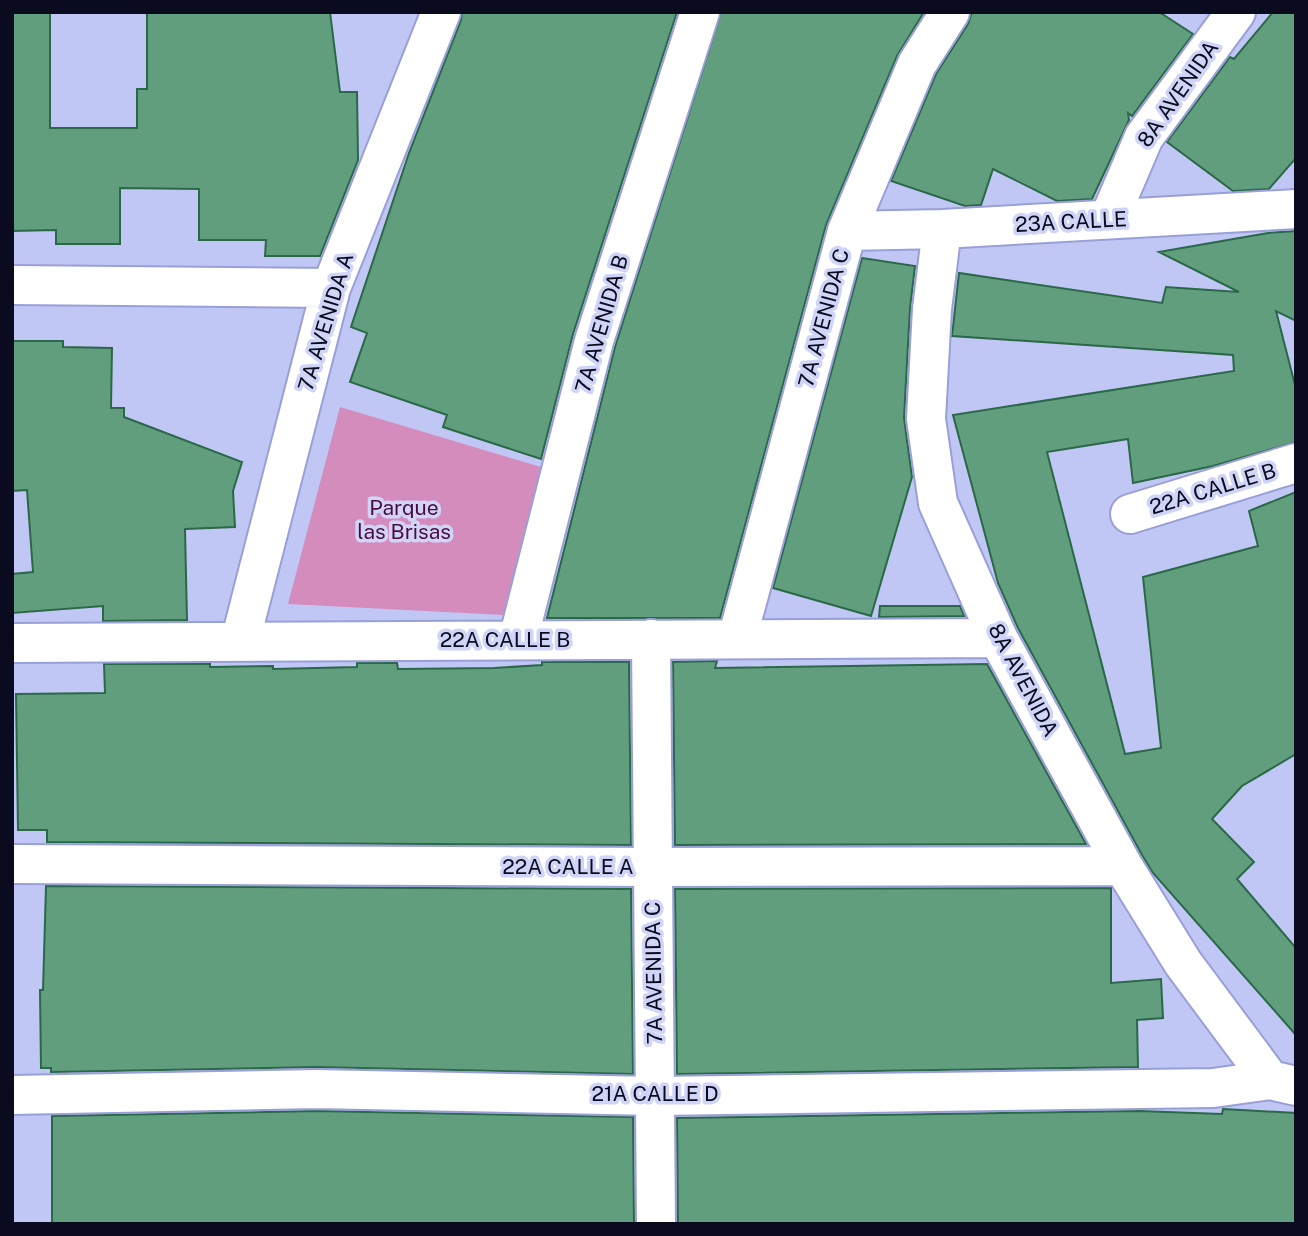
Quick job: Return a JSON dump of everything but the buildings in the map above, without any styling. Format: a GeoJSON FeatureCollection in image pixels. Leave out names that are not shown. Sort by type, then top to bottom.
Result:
{"type":"FeatureCollection","features":[{"type":"Feature","properties":{"kind":"street","name":"7A AVENIDA A"},"geometry":{"type":"LineString","coordinates":[[240,642],[331,288],[441,12]]}},
{"type":"Feature","properties":{"kind":"street","name":"7A AVENIDA B"},"geometry":{"type":"LineString","coordinates":[[518,640],[594,341],[700,12]]}},
{"type":"Feature","properties":{"kind":"street","name":"7A AVENIDA C"},"geometry":{"type":"LineString","coordinates":[[737,639],[847,231],[917,64],[950,12]]}},
{"type":"Feature","properties":{"kind":"street","name":"8A AVENIDA"},"geometry":{"type":"LineString","coordinates":[[1110,219],[1144,137],[1236,12]]}},
{"type":"Feature","properties":{"kind":"street","name":"23A CALLE"},"geometry":{"type":"LineString","coordinates":[[847,231],[942,229],[1296,209]]}},
{"type":"Feature","properties":{"kind":"street","name":"8A AVENIDA"},"geometry":{"type":"LineString","coordinates":[[942,229],[932,309],[926,419],[938,503],[998,638],[1124,866],[1182,963],[1283,1083]]}},
{"type":"Feature","properties":{"kind":"street"},"geometry":{"type":"LineString","coordinates":[[12,285],[331,288]]}},
{"type":"Feature","properties":{"kind":"street","name":"22A CALLE B"},"geometry":{"type":"LineString","coordinates":[[1130,514],[1296,463]]}},
{"type":"Feature","properties":{"kind":"street","name":"22A CALLE B"},"geometry":{"type":"LineString","coordinates":[[12,643],[998,638]]}},
{"type":"Feature","properties":{"kind":"street","name":"7A AVENIDA C"},"geometry":{"type":"LineString","coordinates":[[650,639],[656,1224]]}},
{"type":"Feature","properties":{"kind":"street","name":"22A CALLE A"},"geometry":{"type":"LineString","coordinates":[[12,864],[1124,866]]}},
{"type":"Feature","properties":{"kind":"street","name":"21A CALLE D"},"geometry":{"type":"LineString","coordinates":[[12,1095],[316,1089],[655,1096],[1213,1088],[1283,1083]]}},
{"type":"Feature","properties":{"kind":"green space","name":"Parque las Brisas"},"geometry":{"type":"Polygon","coordinates":[[[340,407],[541,467],[504,615],[288,604],[340,407]]]}}]}
